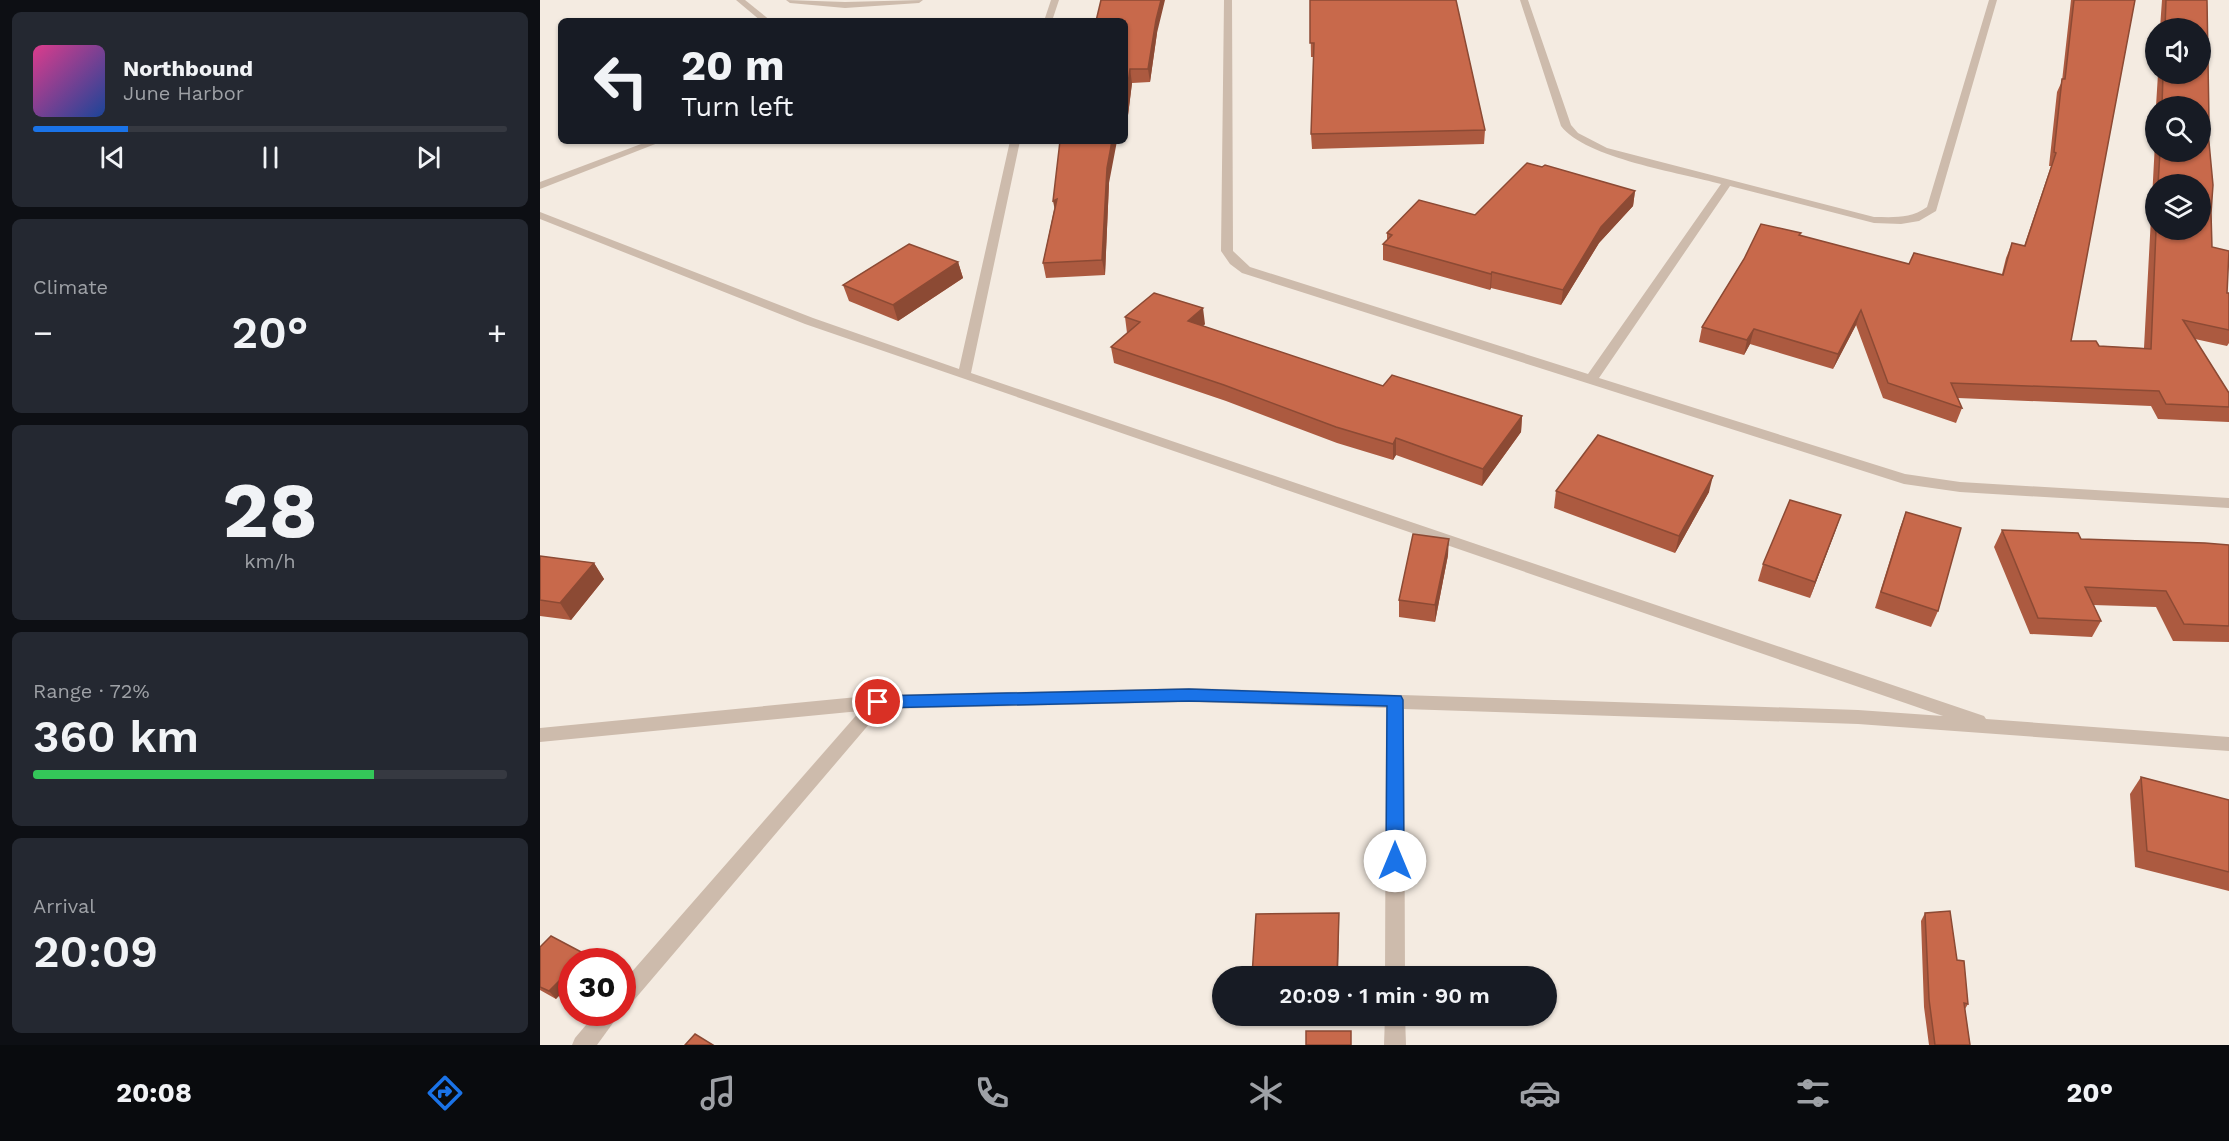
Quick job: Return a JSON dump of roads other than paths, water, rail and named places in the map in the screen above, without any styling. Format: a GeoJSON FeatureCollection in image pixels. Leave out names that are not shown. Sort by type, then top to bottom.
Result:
{"type":"FeatureCollection","features":[{"type":"Feature","properties":{"kind":"street"},"geometry":{"type":"LineString","coordinates":[[740,0],[763,18]]}},
{"type":"Feature","properties":{"kind":"street"},"geometry":{"type":"LineString","coordinates":[[790,0],[844,4],[919,0]]}},
{"type":"Feature","properties":{"kind":"street"},"geometry":{"type":"LineString","coordinates":[[1049,18],[1055,0]]}},
{"type":"Feature","properties":{"kind":"street"},"geometry":{"type":"LineString","coordinates":[[1228,0],[1227,251],[1234,261],[1246,270],[1904,479],[1960,487],[2229,503]]}},
{"type":"Feature","properties":{"kind":"street"},"geometry":{"type":"LineString","coordinates":[[1524,0],[1566,126],[1574,135],[1603,150],[1727,183],[1874,220],[1901,221],[1919,218],[1932,209],[1993,0]]}},
{"type":"Feature","properties":{"kind":"street"},"geometry":{"type":"LineString","coordinates":[[540,186],[650,144]]}},
{"type":"Feature","properties":{"kind":"street"},"geometry":{"type":"LineString","coordinates":[[964,375],[1014,144]]}},
{"type":"Feature","properties":{"kind":"street"},"geometry":{"type":"LineString","coordinates":[[1591,379],[1727,183]]}},
{"type":"Feature","properties":{"kind":"street"},"geometry":{"type":"LineString","coordinates":[[540,215],[809,321],[2000,729]]}},
{"type":"Feature","properties":{"kind":"street"},"geometry":{"type":"LineString","coordinates":[[540,735],[878,702],[1189,695],[1858,717],[2229,744]]}},
{"type":"Feature","properties":{"kind":"street"},"geometry":{"type":"LineString","coordinates":[[1395,700],[1395,966]]}},
{"type":"Feature","properties":{"kind":"street"},"geometry":{"type":"LineString","coordinates":[[636,983],[878,702]]}},
{"type":"Feature","properties":{"kind":"street"},"geometry":{"type":"LineString","coordinates":[[583,1045],[599,1026]]}},
{"type":"Feature","properties":{"kind":"street"},"geometry":{"type":"LineString","coordinates":[[1395,1026],[1395,1045]]}}]}
